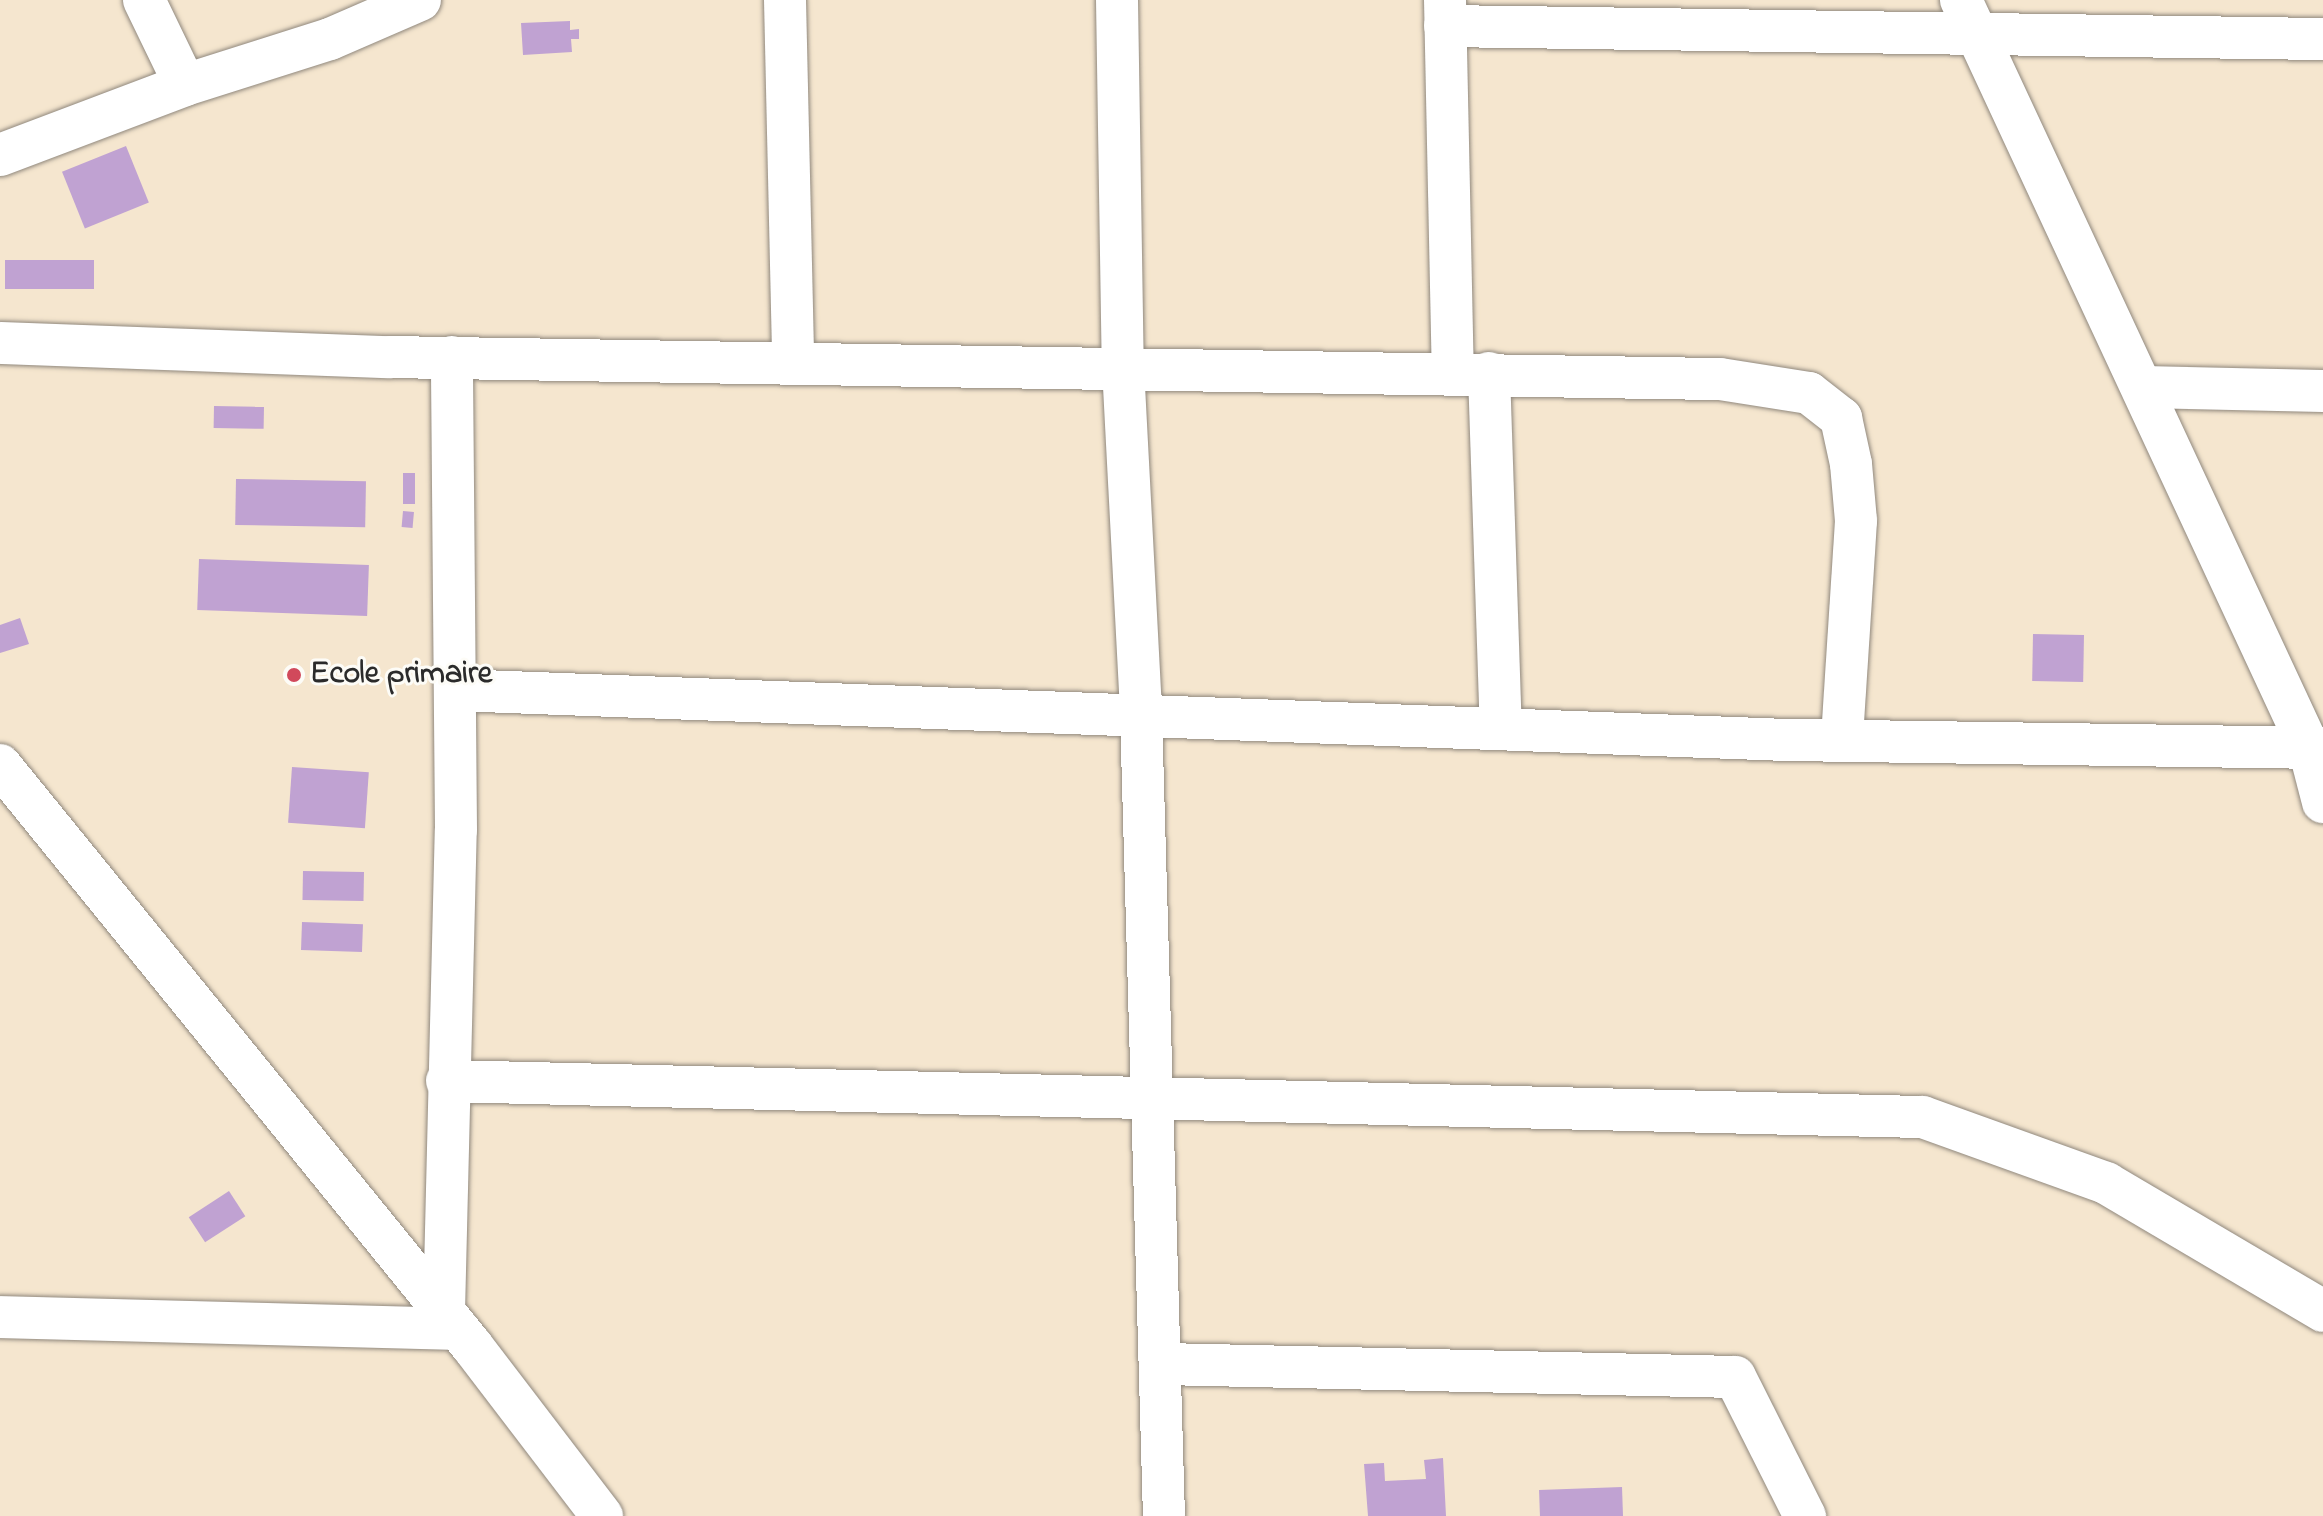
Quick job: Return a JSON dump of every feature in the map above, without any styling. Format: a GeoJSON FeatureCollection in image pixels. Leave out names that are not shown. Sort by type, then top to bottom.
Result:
{"type":"FeatureCollection","features":[{"type":"Feature","properties":{"kind":"street"},"geometry":{"type":"LineString","coordinates":[[144,0],[185,85]]}},
{"type":"Feature","properties":{"kind":"street"},"geometry":{"type":"LineString","coordinates":[[0,155],[185,85],[330,39],[420,0]]}},
{"type":"Feature","properties":{"kind":"street"},"geometry":{"type":"LineString","coordinates":[[785,0],[793,362]]}},
{"type":"Feature","properties":{"kind":"street"},"geometry":{"type":"LineString","coordinates":[[1117,0],[1123,367],[1141,714],[1150,1100],[1163,1364],[1164,1516]]}},
{"type":"Feature","properties":{"kind":"street"},"geometry":{"type":"LineString","coordinates":[[1501,728],[1445,13],[1969,18],[2323,39]]}},
{"type":"Feature","properties":{"kind":"street"},"geometry":{"type":"LineString","coordinates":[[1969,18],[2316,748],[2323,802]]}},
{"type":"Feature","properties":{"kind":"street"},"geometry":{"type":"LineString","coordinates":[[0,343],[452,357],[1471,373],[1748,382],[1809,393],[1841,418],[1856,521],[1842,740]]}},
{"type":"Feature","properties":{"kind":"street"},"geometry":{"type":"LineString","coordinates":[[451,1320],[447,1081],[455,690],[452,357]]}},
{"type":"Feature","properties":{"kind":"street"},"geometry":{"type":"LineString","coordinates":[[2143,387],[2323,391]]}},
{"type":"Feature","properties":{"kind":"street"},"geometry":{"type":"LineString","coordinates":[[455,690],[1842,740],[2316,748]]}},
{"type":"Feature","properties":{"kind":"street"},"geometry":{"type":"LineString","coordinates":[[0,765],[451,1320],[602,1516]]}},
{"type":"Feature","properties":{"kind":"street"},"geometry":{"type":"LineString","coordinates":[[447,1081],[1923,1117],[2106,1183],[2323,1311]]}},
{"type":"Feature","properties":{"kind":"street"},"geometry":{"type":"LineString","coordinates":[[0,1317],[451,1320]]}},
{"type":"Feature","properties":{"kind":"street"},"geometry":{"type":"LineString","coordinates":[[1163,1364],[1735,1377],[1805,1516]]}},
{"type":"Feature","properties":{"kind":"building"},"geometry":{"type":"Polygon","coordinates":[[[570,21],[570,30],[579,29],[579,39],[571,39],[572,52],[523,55],[521,23],[570,21]]]}},
{"type":"Feature","properties":{"kind":"building"},"geometry":{"type":"Polygon","coordinates":[[[126,146],[149,203],[85,228],[62,172],[126,146]]]}},
{"type":"Feature","properties":{"kind":"building"},"geometry":{"type":"Polygon","coordinates":[[[5,260],[94,260],[94,289],[5,289],[5,260]]]}},
{"type":"Feature","properties":{"kind":"building"},"geometry":{"type":"Polygon","coordinates":[[[214,406],[264,407],[264,429],[214,428],[214,406]]]}},
{"type":"Feature","properties":{"kind":"building"},"geometry":{"type":"Polygon","coordinates":[[[403,473],[415,473],[415,504],[403,504],[403,473]]]}},
{"type":"Feature","properties":{"kind":"building"},"geometry":{"type":"Polygon","coordinates":[[[236,479],[366,481],[365,527],[235,525],[236,479]]]}},
{"type":"Feature","properties":{"kind":"building"},"geometry":{"type":"Polygon","coordinates":[[[403,511],[414,512],[413,528],[402,527],[403,511]]]}},
{"type":"Feature","properties":{"kind":"building"},"geometry":{"type":"Polygon","coordinates":[[[199,559],[369,565],[367,616],[197,610],[199,559]]]}},
{"type":"Feature","properties":{"kind":"building"},"geometry":{"type":"Polygon","coordinates":[[[20,618],[29,644],[0,653],[0,625],[20,618]]]}},
{"type":"Feature","properties":{"kind":"building"},"geometry":{"type":"Polygon","coordinates":[[[2033,634],[2084,635],[2083,682],[2032,681],[2033,634]]]}},
{"type":"Feature","properties":{"kind":"building"},"geometry":{"type":"Polygon","coordinates":[[[292,767],[369,772],[365,828],[288,823],[292,767]]]}},
{"type":"Feature","properties":{"kind":"building"},"geometry":{"type":"Polygon","coordinates":[[[303,871],[364,872],[363,901],[302,900],[303,871]]]}},
{"type":"Feature","properties":{"kind":"building"},"geometry":{"type":"Polygon","coordinates":[[[302,922],[363,924],[362,952],[301,950],[302,922]]]}},
{"type":"Feature","properties":{"kind":"building"},"geometry":{"type":"Polygon","coordinates":[[[229,1191],[245,1216],[205,1242],[189,1217],[229,1191]]]}},
{"type":"Feature","properties":{"kind":"building"},"geometry":{"type":"Polygon","coordinates":[[[1443,1458],[1446,1516],[1368,1516],[1364,1464],[1384,1463],[1385,1481],[1426,1479],[1424,1460],[1443,1458]]]}},
{"type":"Feature","properties":{"kind":"building"},"geometry":{"type":"Polygon","coordinates":[[[1622,1487],[1623,1516],[1540,1516],[1539,1490],[1622,1487]]]}},
{"type":"Feature","properties":{"kind":"place","name":"Ecole primaire"},"geometry":{"type":"Point","coordinates":[294,675]}}]}
